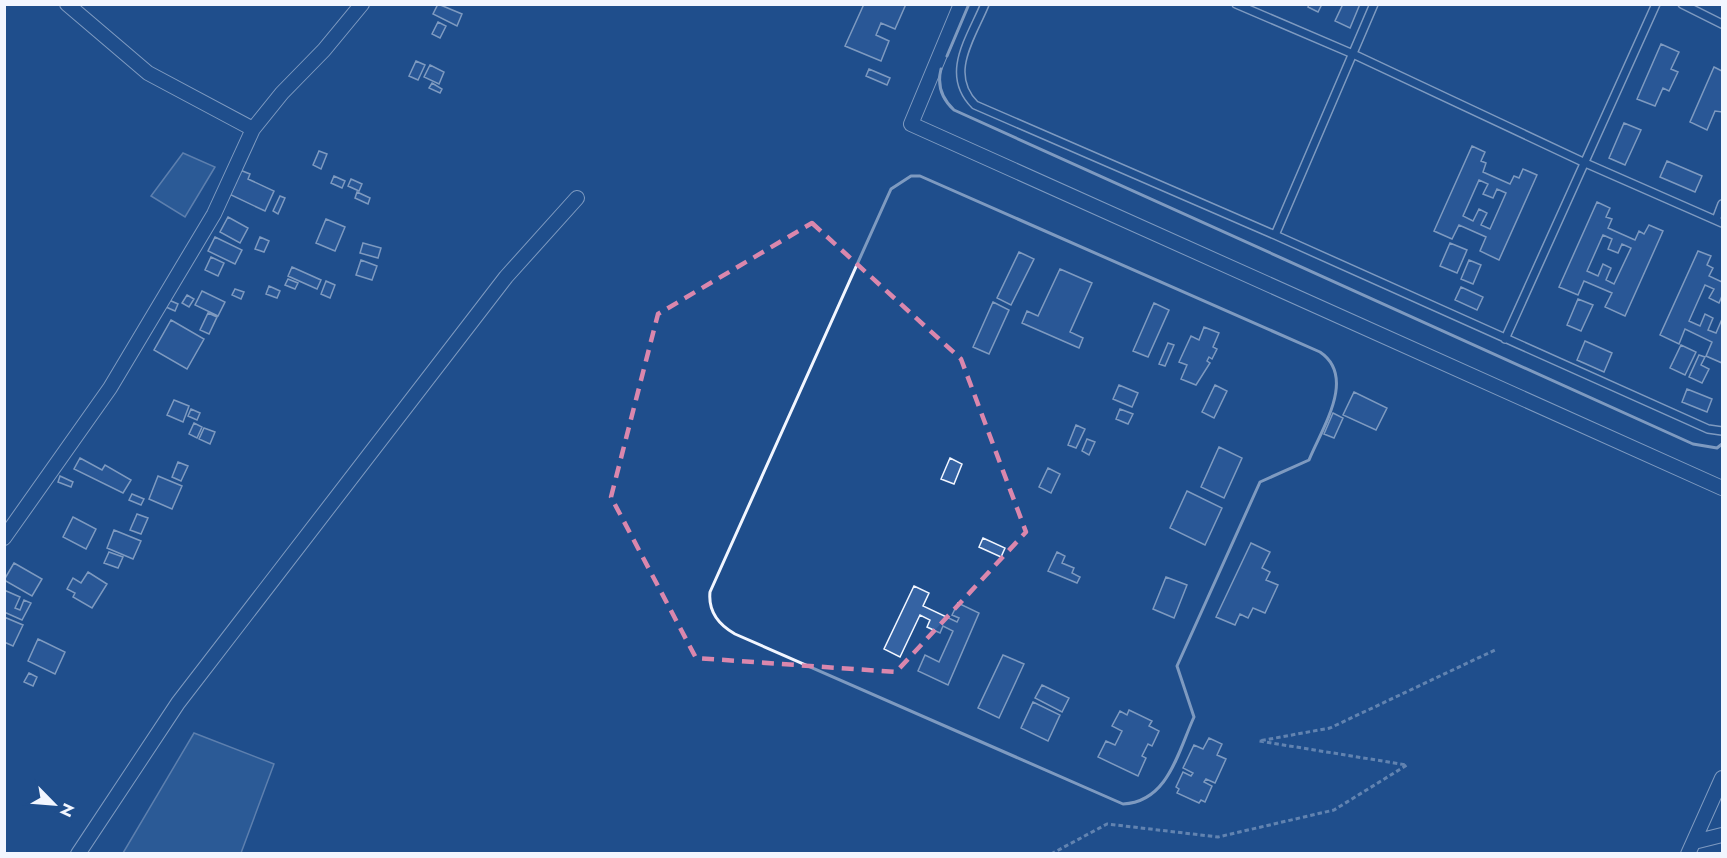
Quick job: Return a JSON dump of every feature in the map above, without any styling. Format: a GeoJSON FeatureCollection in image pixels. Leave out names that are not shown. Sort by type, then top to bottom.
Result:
{"type":"FeatureCollection","features":[{"type":"Feature","properties":{"kind":"street"},"geometry":{"type":"LineString","coordinates":[[67,4],[148,74],[253,129]]}},
{"type":"Feature","properties":{"kind":"street"},"geometry":{"type":"LineString","coordinates":[[4,538],[110,388],[214,214],[253,129],[282,93],[324,50],[362,4]]}},
{"type":"Feature","properties":{"kind":"street"},"geometry":{"type":"LineString","coordinates":[[961,4],[911,124],[1722,488]]}},
{"type":"Feature","properties":{"kind":"street"},"geometry":{"type":"LineString","coordinates":[[78,854],[177,703],[506,277],[577,198]]}},
{"type":"Feature","properties":{"kind":"street"},"geometry":{"type":"LineString","coordinates":[[1691,848],[1722,778]]}},
{"type":"Feature","properties":{"kind":"street"},"geometry":{"type":"LineString","coordinates":[[1691,848],[1722,835]]}},
{"type":"Feature","properties":{"kind":"lane"},"geometry":{"type":"LineString","coordinates":[[985,4],[959,74],[964,94],[975,105],[1275,235],[1708,429],[1722,431]]}},
{"type":"Feature","properties":{"kind":"lane"},"geometry":{"type":"LineString","coordinates":[[1236,4],[1353,54],[1584,162],[1719,221],[1722,204]]}},
{"type":"Feature","properties":{"kind":"lane"},"geometry":{"type":"LineString","coordinates":[[1275,235],[1374,4]]}},
{"type":"Feature","properties":{"kind":"lane"},"geometry":{"type":"LineString","coordinates":[[1505,339],[1656,4]]}},
{"type":"Feature","properties":{"kind":"lane"},"geometry":{"type":"LineString","coordinates":[[1682,4],[1722,24]]}},
{"type":"Feature","properties":{"kind":"path"},"geometry":{"type":"LineString","coordinates":[[1050,854],[1107,824],[1218,837],[1334,810],[1407,765],[1258,741],[1330,728],[1495,650]]}},
{"type":"Feature","properties":{"kind":"highlighted area"},"geometry":{"type":"Polygon","coordinates":[[[812,223],[961,359],[1026,532],[896,672],[696,658],[611,497],[658,314],[812,223]]]}},
{"type":"Feature","properties":{"kind":"water"},"geometry":{"type":"Polygon","coordinates":[[[183,153],[215,167],[185,217],[151,196],[183,153]]]}},
{"type":"Feature","properties":{"kind":"water"},"geometry":{"type":"Polygon","coordinates":[[[194,733],[274,764],[241,853],[123,853],[194,733]]]}},
{"type":"Feature","properties":{"kind":"building"},"geometry":{"type":"Polygon","coordinates":[[[438,4],[462,14],[457,26],[433,14],[438,4]]]}},
{"type":"Feature","properties":{"kind":"building"},"geometry":{"type":"Polygon","coordinates":[[[864,4],[906,4],[895,29],[881,23],[876,35],[889,41],[881,61],[845,46],[864,4]]]}},
{"type":"Feature","properties":{"kind":"building"},"geometry":{"type":"Polygon","coordinates":[[[1309,4],[1322,4],[1318,12],[1308,7],[1309,4]]]}},
{"type":"Feature","properties":{"kind":"building"},"geometry":{"type":"Polygon","coordinates":[[[1343,4],[1360,4],[1350,28],[1335,21],[1343,4]]]}},
{"type":"Feature","properties":{"kind":"building"},"geometry":{"type":"Polygon","coordinates":[[[438,22],[446,26],[440,38],[432,34],[438,22]]]}},
{"type":"Feature","properties":{"kind":"building"},"geometry":{"type":"Polygon","coordinates":[[[1661,44],[1679,52],[1671,69],[1678,72],[1669,91],[1663,88],[1655,106],[1637,99],[1661,44]]]}},
{"type":"Feature","properties":{"kind":"building"},"geometry":{"type":"Polygon","coordinates":[[[416,61],[425,65],[418,80],[409,76],[416,61]]]}},
{"type":"Feature","properties":{"kind":"building"},"geometry":{"type":"Polygon","coordinates":[[[430,65],[444,72],[439,84],[424,77],[430,65]]]}},
{"type":"Feature","properties":{"kind":"building"},"geometry":{"type":"Polygon","coordinates":[[[1714,67],[1722,71],[1722,112],[1715,111],[1707,130],[1690,122],[1714,67]]]}},
{"type":"Feature","properties":{"kind":"building"},"geometry":{"type":"Polygon","coordinates":[[[869,69],[890,78],[887,85],[866,76],[869,69]]]}},
{"type":"Feature","properties":{"kind":"building"},"geometry":{"type":"Polygon","coordinates":[[[432,83],[442,89],[440,93],[429,88],[432,83]]]}},
{"type":"Feature","properties":{"kind":"building"},"geometry":{"type":"Polygon","coordinates":[[[1624,123],[1641,130],[1625,165],[1609,158],[1624,123]]]}},
{"type":"Feature","properties":{"kind":"building"},"geometry":{"type":"Polygon","coordinates":[[[1472,146],[1485,152],[1481,161],[1486,163],[1483,172],[1510,184],[1514,176],[1519,178],[1523,169],[1537,175],[1499,260],[1480,251],[1486,237],[1459,225],[1452,239],[1434,231],[1472,146]],[[1479,180],[1463,216],[1473,221],[1479,209],[1487,213],[1481,225],[1490,229],[1506,193],[1497,189],[1493,198],[1483,194],[1488,184],[1479,180]]]}},
{"type":"Feature","properties":{"kind":"building"},"geometry":{"type":"Polygon","coordinates":[[[319,151],[327,154],[321,169],[313,165],[319,151]]]}},
{"type":"Feature","properties":{"kind":"building"},"geometry":{"type":"Polygon","coordinates":[[[1667,161],[1702,176],[1695,192],[1660,177],[1667,161]]]}},
{"type":"Feature","properties":{"kind":"building"},"geometry":{"type":"Polygon","coordinates":[[[240,170],[250,174],[248,179],[274,191],[265,211],[229,194],[240,170]]]}},
{"type":"Feature","properties":{"kind":"building"},"geometry":{"type":"Polygon","coordinates":[[[334,176],[345,181],[342,188],[331,183],[334,176]]]}},
{"type":"Feature","properties":{"kind":"building"},"geometry":{"type":"Polygon","coordinates":[[[351,179],[362,184],[359,191],[348,186],[351,179]]]}},
{"type":"Feature","properties":{"kind":"building"},"geometry":{"type":"Polygon","coordinates":[[[357,192],[370,198],[368,204],[355,198],[357,192]]]}},
{"type":"Feature","properties":{"kind":"building"},"geometry":{"type":"Polygon","coordinates":[[[280,196],[285,198],[278,214],[273,211],[280,196]]]}},
{"type":"Feature","properties":{"kind":"building"},"geometry":{"type":"Polygon","coordinates":[[[1597,202],[1610,208],[1606,217],[1612,219],[1608,228],[1635,240],[1639,231],[1644,234],[1649,225],[1663,231],[1625,316],[1605,307],[1612,293],[1584,281],[1578,295],[1559,287],[1597,202]],[[1603,235],[1587,271],[1598,276],[1603,264],[1611,268],[1606,280],[1614,284],[1631,248],[1622,244],[1618,253],[1608,249],[1612,239],[1603,235]]]}},
{"type":"Feature","properties":{"kind":"building"},"geometry":{"type":"Polygon","coordinates":[[[228,217],[248,228],[240,243],[220,232],[228,217]]]}},
{"type":"Feature","properties":{"kind":"building"},"geometry":{"type":"Polygon","coordinates":[[[326,219],[345,227],[335,251],[316,243],[326,219]]]}},
{"type":"Feature","properties":{"kind":"building"},"geometry":{"type":"Polygon","coordinates":[[[215,237],[242,250],[235,264],[208,251],[215,237]]]}},
{"type":"Feature","properties":{"kind":"building"},"geometry":{"type":"Polygon","coordinates":[[[260,237],[269,241],[264,252],[255,249],[260,237]]]}},
{"type":"Feature","properties":{"kind":"building"},"geometry":{"type":"Polygon","coordinates":[[[363,243],[381,248],[378,258],[360,253],[363,243]]]}},
{"type":"Feature","properties":{"kind":"building"},"geometry":{"type":"Polygon","coordinates":[[[1450,243],[1467,250],[1457,273],[1440,266],[1450,243]]]}},
{"type":"Feature","properties":{"kind":"building"},"geometry":{"type":"Polygon","coordinates":[[[1698,251],[1711,256],[1707,265],[1713,268],[1709,276],[1722,282],[1722,296],[1719,303],[1709,298],[1714,289],[1705,285],[1689,321],[1700,326],[1705,314],[1713,318],[1708,330],[1716,333],[1722,319],[1722,363],[1706,356],[1712,342],[1685,329],[1679,344],[1660,335],[1698,251]]]}},
{"type":"Feature","properties":{"kind":"building"},"geometry":{"type":"Polygon","coordinates":[[[1019,252],[1034,259],[1011,305],[997,298],[1019,252]]]}},
{"type":"Feature","properties":{"kind":"building"},"geometry":{"type":"Polygon","coordinates":[[[211,257],[224,263],[218,276],[205,270],[211,257]]]}},
{"type":"Feature","properties":{"kind":"building"},"geometry":{"type":"Polygon","coordinates":[[[361,260],[377,266],[372,280],[356,275],[361,260]]]}},
{"type":"Feature","properties":{"kind":"building"},"geometry":{"type":"Polygon","coordinates":[[[1469,260],[1481,265],[1473,284],[1461,279],[1469,260]]]}},
{"type":"Feature","properties":{"kind":"building"},"geometry":{"type":"Polygon","coordinates":[[[292,267],[321,280],[317,289],[288,276],[292,267]]]}},
{"type":"Feature","properties":{"kind":"building"},"geometry":{"type":"Polygon","coordinates":[[[1060,269],[1092,283],[1070,332],[1083,338],[1079,348],[1022,323],[1027,311],[1038,316],[1060,269]]]}},
{"type":"Feature","properties":{"kind":"building"},"geometry":{"type":"Polygon","coordinates":[[[288,279],[298,283],[295,289],[285,285],[288,279]]]}},
{"type":"Feature","properties":{"kind":"building"},"geometry":{"type":"Polygon","coordinates":[[[326,281],[335,285],[330,298],[321,294],[326,281]]]}},
{"type":"Feature","properties":{"kind":"building"},"geometry":{"type":"Polygon","coordinates":[[[269,286],[280,291],[277,298],[266,294],[269,286]]]}},
{"type":"Feature","properties":{"kind":"building"},"geometry":{"type":"Polygon","coordinates":[[[1461,287],[1483,297],[1477,310],[1455,300],[1461,287]]]}},
{"type":"Feature","properties":{"kind":"building"},"geometry":{"type":"Polygon","coordinates":[[[235,289],[244,292],[241,299],[232,295],[235,289]]]}},
{"type":"Feature","properties":{"kind":"building"},"geometry":{"type":"Polygon","coordinates":[[[202,291],[225,302],[218,316],[195,305],[202,291]]]}},
{"type":"Feature","properties":{"kind":"building"},"geometry":{"type":"Polygon","coordinates":[[[187,295],[194,299],[189,307],[182,303],[187,295]]]}},
{"type":"Feature","properties":{"kind":"building"},"geometry":{"type":"Polygon","coordinates":[[[1578,299],[1593,305],[1581,331],[1567,325],[1578,299]]]}},
{"type":"Feature","properties":{"kind":"building"},"geometry":{"type":"Polygon","coordinates":[[[169,300],[178,304],[175,311],[166,307],[169,300]]]}},
{"type":"Feature","properties":{"kind":"building"},"geometry":{"type":"Polygon","coordinates":[[[993,302],[1009,310],[989,354],[973,347],[993,302]]]}},
{"type":"Feature","properties":{"kind":"building"},"geometry":{"type":"Polygon","coordinates":[[[1154,303],[1169,310],[1148,357],[1133,351],[1154,303]]]}},
{"type":"Feature","properties":{"kind":"building"},"geometry":{"type":"Polygon","coordinates":[[[208,313],[217,317],[209,334],[200,330],[208,313]]]}},
{"type":"Feature","properties":{"kind":"building"},"geometry":{"type":"Polygon","coordinates":[[[171,320],[204,339],[187,369],[154,350],[171,320]]]}},
{"type":"Feature","properties":{"kind":"building"},"geometry":{"type":"Polygon","coordinates":[[[1204,327],[1219,333],[1213,347],[1217,349],[1212,359],[1209,357],[1207,361],[1210,363],[1196,385],[1181,379],[1187,365],[1179,362],[1191,336],[1199,340],[1204,327]]]}},
{"type":"Feature","properties":{"kind":"building"},"geometry":{"type":"Polygon","coordinates":[[[1585,341],[1612,353],[1604,372],[1577,360],[1585,341]]]}},
{"type":"Feature","properties":{"kind":"building"},"geometry":{"type":"Polygon","coordinates":[[[1168,343],[1174,345],[1165,366],[1159,364],[1168,343]]]}},
{"type":"Feature","properties":{"kind":"building"},"geometry":{"type":"Polygon","coordinates":[[[1681,345],[1696,352],[1685,375],[1670,368],[1681,345]]]}},
{"type":"Feature","properties":{"kind":"building"},"geometry":{"type":"Polygon","coordinates":[[[1699,355],[1705,357],[1701,365],[1709,369],[1702,383],[1689,377],[1699,355]]]}},
{"type":"Feature","properties":{"kind":"building"},"geometry":{"type":"Polygon","coordinates":[[[1119,385],[1138,393],[1132,407],[1113,399],[1119,385]]]}},
{"type":"Feature","properties":{"kind":"building"},"geometry":{"type":"Polygon","coordinates":[[[1215,385],[1227,391],[1214,418],[1202,412],[1215,385]]]}},
{"type":"Feature","properties":{"kind":"building"},"geometry":{"type":"Polygon","coordinates":[[[1687,389],[1712,399],[1707,412],[1682,402],[1687,389]]]}},
{"type":"Feature","properties":{"kind":"building"},"geometry":{"type":"Polygon","coordinates":[[[1354,392],[1387,408],[1376,430],[1343,415],[1354,392]]]}},
{"type":"Feature","properties":{"kind":"building"},"geometry":{"type":"Polygon","coordinates":[[[174,400],[189,406],[183,422],[167,415],[174,400]]]}},
{"type":"Feature","properties":{"kind":"building"},"geometry":{"type":"Polygon","coordinates":[[[191,409],[200,413],[197,420],[188,416],[191,409]]]}},
{"type":"Feature","properties":{"kind":"building"},"geometry":{"type":"Polygon","coordinates":[[[1120,409],[1133,414],[1128,424],[1116,419],[1120,409]]]}},
{"type":"Feature","properties":{"kind":"building"},"geometry":{"type":"Polygon","coordinates":[[[1333,413],[1343,418],[1334,438],[1324,434],[1333,413]]]}},
{"type":"Feature","properties":{"kind":"building"},"geometry":{"type":"Polygon","coordinates":[[[194,423],[202,427],[197,438],[189,434],[194,423]]]}},
{"type":"Feature","properties":{"kind":"building"},"geometry":{"type":"Polygon","coordinates":[[[1076,425],[1085,429],[1076,448],[1068,445],[1076,425]]]}},
{"type":"Feature","properties":{"kind":"building"},"geometry":{"type":"Polygon","coordinates":[[[204,428],[215,432],[210,444],[199,439],[204,428]]]}},
{"type":"Feature","properties":{"kind":"building"},"geometry":{"type":"Polygon","coordinates":[[[1087,439],[1095,442],[1089,455],[1082,451],[1087,439]]]}},
{"type":"Feature","properties":{"kind":"building"},"geometry":{"type":"Polygon","coordinates":[[[1219,447],[1242,458],[1224,498],[1201,487],[1219,447]]]}},
{"type":"Feature","properties":{"kind":"building"},"geometry":{"type":"Polygon","coordinates":[[[80,458],[102,470],[105,465],[131,480],[123,493],[74,469],[80,458]]]}},
{"type":"Feature","properties":{"kind":"building"},"geometry":{"type":"Polygon","coordinates":[[[950,458],[962,464],[954,484],[941,479],[950,458]]]}},
{"type":"Feature","properties":{"kind":"building"},"geometry":{"type":"Polygon","coordinates":[[[178,462],[188,466],[181,481],[172,477],[178,462]]]}},
{"type":"Feature","properties":{"kind":"building"},"geometry":{"type":"Polygon","coordinates":[[[1048,468],[1060,474],[1051,493],[1039,487],[1048,468]]]}},
{"type":"Feature","properties":{"kind":"building"},"geometry":{"type":"Polygon","coordinates":[[[60,476],[73,482],[71,487],[58,482],[60,476]]]}},
{"type":"Feature","properties":{"kind":"building"},"geometry":{"type":"Polygon","coordinates":[[[158,476],[182,486],[172,509],[149,499],[158,476]]]}},
{"type":"Feature","properties":{"kind":"building"},"geometry":{"type":"Polygon","coordinates":[[[1187,491],[1222,508],[1205,545],[1170,528],[1187,491]]]}},
{"type":"Feature","properties":{"kind":"building"},"geometry":{"type":"Polygon","coordinates":[[[132,494],[144,499],[141,505],[129,500],[132,494]]]}},
{"type":"Feature","properties":{"kind":"building"},"geometry":{"type":"Polygon","coordinates":[[[137,514],[148,518],[141,534],[130,530],[137,514]]]}},
{"type":"Feature","properties":{"kind":"building"},"geometry":{"type":"Polygon","coordinates":[[[73,517],[96,529],[86,549],[63,537],[73,517]]]}},
{"type":"Feature","properties":{"kind":"building"},"geometry":{"type":"Polygon","coordinates":[[[114,530],[141,541],[133,559],[107,548],[114,530]]]}},
{"type":"Feature","properties":{"kind":"building"},"geometry":{"type":"Polygon","coordinates":[[[983,538],[1005,548],[1001,557],[979,547],[983,538]]]}},
{"type":"Feature","properties":{"kind":"building"},"geometry":{"type":"Polygon","coordinates":[[[1251,543],[1270,552],[1262,568],[1270,572],[1266,580],[1278,585],[1265,613],[1253,608],[1248,618],[1240,614],[1235,625],[1216,617],[1251,543]]]}},
{"type":"Feature","properties":{"kind":"building"},"geometry":{"type":"Polygon","coordinates":[[[109,552],[123,557],[118,568],[104,563],[109,552]]]}},
{"type":"Feature","properties":{"kind":"building"},"geometry":{"type":"Polygon","coordinates":[[[1057,552],[1065,556],[1062,563],[1074,568],[1072,573],[1080,577],[1077,583],[1048,571],[1057,552]]]}},
{"type":"Feature","properties":{"kind":"building"},"geometry":{"type":"Polygon","coordinates":[[[14,563],[42,579],[32,596],[4,580],[14,563]]]}},
{"type":"Feature","properties":{"kind":"building"},"geometry":{"type":"Polygon","coordinates":[[[88,572],[107,584],[92,608],[73,597],[75,593],[67,589],[73,578],[81,583],[88,572]]]}},
{"type":"Feature","properties":{"kind":"building"},"geometry":{"type":"Polygon","coordinates":[[[1166,577],[1187,585],[1174,618],[1153,609],[1166,577]]]}},
{"type":"Feature","properties":{"kind":"building"},"geometry":{"type":"Polygon","coordinates":[[[914,586],[929,593],[923,606],[957,622],[959,618],[952,615],[958,603],[979,613],[948,685],[918,671],[925,655],[939,662],[953,631],[943,626],[940,633],[927,627],[930,620],[920,615],[900,657],[884,649],[914,586]]]}},
{"type":"Feature","properties":{"kind":"building"},"geometry":{"type":"Polygon","coordinates":[[[4,590],[20,597],[15,608],[20,610],[24,600],[31,603],[22,620],[4,612],[4,590]]]}},
{"type":"Feature","properties":{"kind":"building"},"geometry":{"type":"Polygon","coordinates":[[[4,617],[23,625],[13,646],[4,642],[4,617]]]}},
{"type":"Feature","properties":{"kind":"building"},"geometry":{"type":"Polygon","coordinates":[[[38,639],[65,652],[55,674],[28,661],[38,639]]]}},
{"type":"Feature","properties":{"kind":"building"},"geometry":{"type":"Polygon","coordinates":[[[1003,655],[1024,664],[999,718],[978,708],[1003,655]]]}},
{"type":"Feature","properties":{"kind":"building"},"geometry":{"type":"Polygon","coordinates":[[[29,673],[37,677],[33,686],[24,682],[29,673]]]}},
{"type":"Feature","properties":{"kind":"building"},"geometry":{"type":"Polygon","coordinates":[[[1042,685],[1069,698],[1062,712],[1035,698],[1042,685]]]}},
{"type":"Feature","properties":{"kind":"building"},"geometry":{"type":"Polygon","coordinates":[[[1033,702],[1060,715],[1048,741],[1021,728],[1033,702]]]}},
{"type":"Feature","properties":{"kind":"building"},"geometry":{"type":"Polygon","coordinates":[[[1129,710],[1152,721],[1149,726],[1159,731],[1152,746],[1148,744],[1142,756],[1146,758],[1138,776],[1098,757],[1106,741],[1115,745],[1122,731],[1112,726],[1120,711],[1127,715],[1129,710]]]}},
{"type":"Feature","properties":{"kind":"building"},"geometry":{"type":"Polygon","coordinates":[[[1209,738],[1222,744],[1217,755],[1226,759],[1215,783],[1206,779],[1204,782],[1212,786],[1205,802],[1201,800],[1199,803],[1177,793],[1179,789],[1176,787],[1183,772],[1191,776],[1193,773],[1183,768],[1194,745],[1203,749],[1209,738]]]}},
{"type":"Feature","properties":{"kind":"wall"},"geometry":{"type":"LineString","coordinates":[[947,56],[969,4]]}},
{"type":"Feature","properties":{"kind":"wall"},"geometry":{"type":"LineString","coordinates":[[941,69],[942,91],[946,101],[954,110],[1693,444],[1717,448],[1722,444]]}},
{"type":"Feature","properties":{"kind":"wall"},"geometry":{"type":"LineString","coordinates":[[911,176],[920,176],[1320,352],[1331,363],[1336,375],[1333,403],[1309,460],[1260,482],[1177,666],[1194,717],[1169,773],[1161,785],[1138,801],[1123,804],[735,634],[724,626],[713,612],[710,592],[891,189],[911,176]]}}]}
